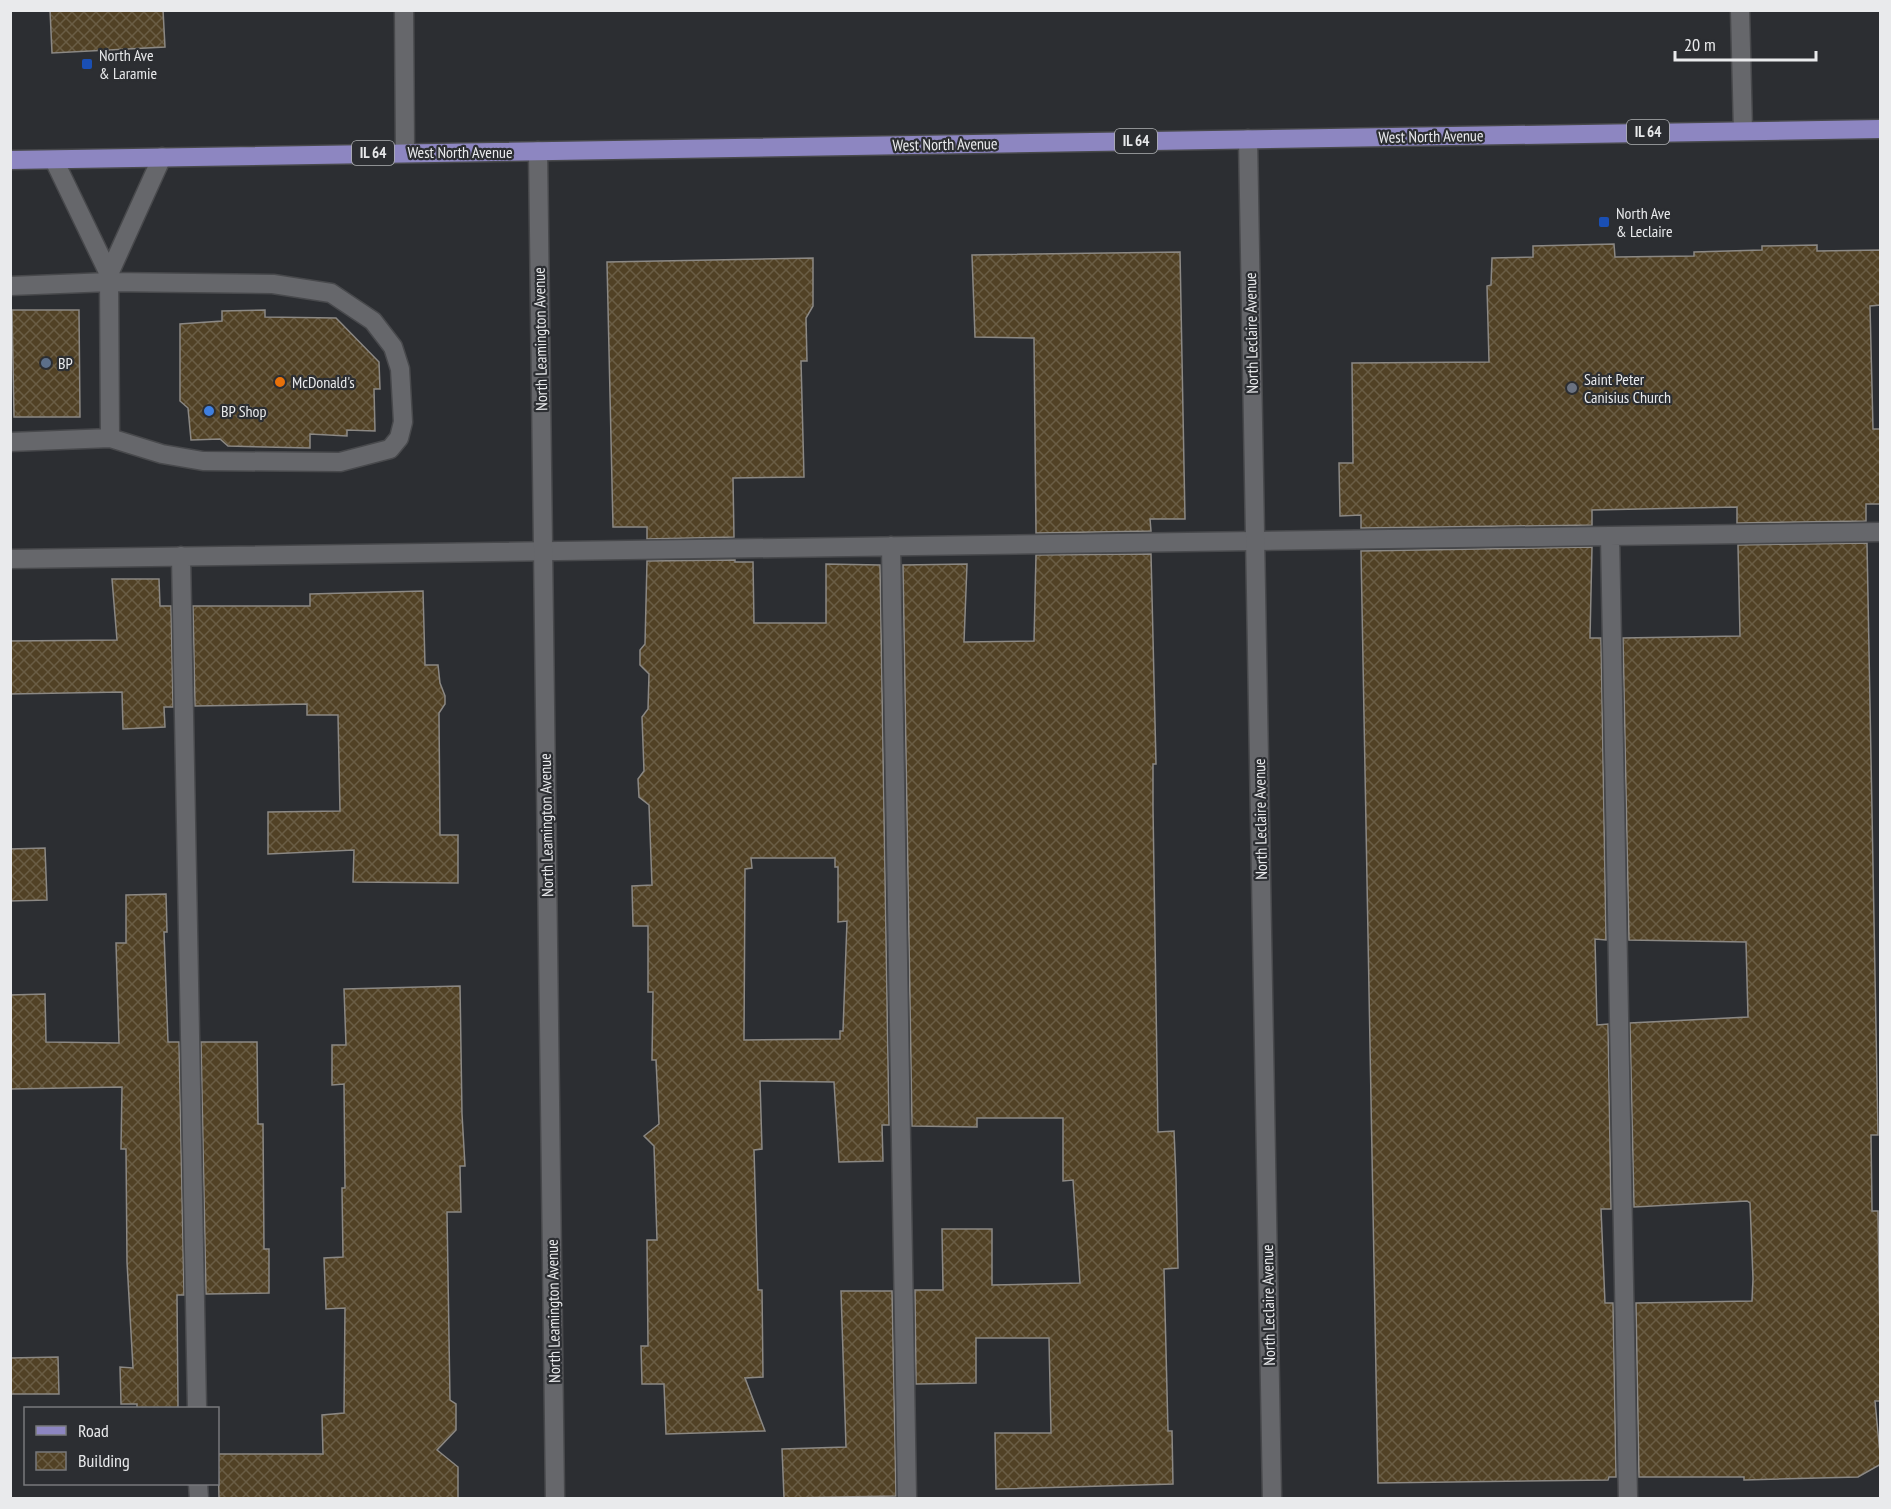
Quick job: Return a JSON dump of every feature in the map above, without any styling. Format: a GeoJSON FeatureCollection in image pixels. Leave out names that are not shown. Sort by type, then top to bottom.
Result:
{"type":"FeatureCollection","features":[{"type":"Feature","properties":{"kind":"main road","name":"West North Avenue"},"geometry":{"type":"LineString","coordinates":[[10,160],[1881,129]]}},
{"type":"Feature","properties":{"kind":"street"},"geometry":{"type":"LineString","coordinates":[[404,10],[405,152]]}},
{"type":"Feature","properties":{"kind":"street"},"geometry":{"type":"LineString","coordinates":[[1740,10],[1743,131]]}},
{"type":"Feature","properties":{"kind":"street","name":"North Leclaire Avenue"},"geometry":{"type":"LineString","coordinates":[[1248,140],[1272,1498]]}},
{"type":"Feature","properties":{"kind":"street","name":"North Leamington Avenue"},"geometry":{"type":"LineString","coordinates":[[537,151],[555,1498]]}},
{"type":"Feature","properties":{"kind":"street"},"geometry":{"type":"LineString","coordinates":[[110,438],[109,278],[162,157]]}},
{"type":"Feature","properties":{"kind":"street"},"geometry":{"type":"LineString","coordinates":[[54,160],[109,278]]}},
{"type":"Feature","properties":{"kind":"street"},"geometry":{"type":"LineString","coordinates":[[10,286],[109,278],[273,284],[331,293],[373,321],[393,347],[400,369],[403,422],[399,438],[390,449],[340,462],[203,461],[162,454],[110,438],[10,442]]}},
{"type":"Feature","properties":{"kind":"street"},"geometry":{"type":"LineString","coordinates":[[10,559],[1881,532]]}},
{"type":"Feature","properties":{"kind":"street"},"geometry":{"type":"LineString","coordinates":[[1610,536],[1628,1498]]}},
{"type":"Feature","properties":{"kind":"street"},"geometry":{"type":"LineString","coordinates":[[891,546],[907,1498]]}},
{"type":"Feature","properties":{"kind":"street"},"geometry":{"type":"LineString","coordinates":[[181,556],[197,1407]]}},
{"type":"Feature","properties":{"kind":"building"},"geometry":{"type":"Polygon","coordinates":[[[50,10],[163,10],[165,47],[52,53],[50,10]]]}},
{"type":"Feature","properties":{"kind":"building"},"geometry":{"type":"Polygon","coordinates":[[[1614,244],[1615,257],[1694,256],[1694,252],[1762,250],[1762,246],[1817,245],[1817,251],[1881,250],[1881,305],[1870,306],[1873,429],[1881,429],[1881,504],[1866,504],[1866,521],[1737,523],[1737,507],[1592,510],[1592,525],[1361,528],[1361,515],[1340,516],[1339,463],[1353,463],[1352,363],[1489,362],[1487,286],[1491,285],[1492,258],[1533,257],[1533,246],[1614,244]]]}},
{"type":"Feature","properties":{"kind":"building"},"geometry":{"type":"Polygon","coordinates":[[[1180,252],[1185,519],[1150,519],[1151,531],[1036,533],[1034,338],[975,337],[972,255],[1180,252]]]}},
{"type":"Feature","properties":{"kind":"building"},"geometry":{"type":"Polygon","coordinates":[[[813,258],[813,306],[806,318],[807,361],[801,361],[804,477],[733,478],[734,537],[647,539],[647,527],[613,527],[607,262],[813,258]]]}},
{"type":"Feature","properties":{"kind":"building","name":"BP"},"geometry":{"type":"Polygon","coordinates":[[[12,310],[79,310],[80,417],[14,417],[12,310]]]}},
{"type":"Feature","properties":{"kind":"building","name":"McDonald's"},"geometry":{"type":"Polygon","coordinates":[[[265,310],[265,317],[336,318],[379,362],[380,389],[374,389],[375,431],[347,430],[347,436],[310,434],[310,448],[228,446],[220,439],[191,440],[188,408],[180,401],[180,324],[222,321],[222,311],[265,310]]]}},
{"type":"Feature","properties":{"kind":"building"},"geometry":{"type":"Polygon","coordinates":[[[1867,543],[1878,1135],[1871,1135],[1872,1211],[1878,1211],[1881,1401],[1875,1401],[1881,1464],[1858,1477],[1744,1480],[1744,1477],[1639,1477],[1636,1303],[1752,1301],[1753,1279],[1750,1203],[1747,1201],[1634,1207],[1630,1023],[1748,1017],[1746,942],[1629,940],[1623,638],[1740,636],[1738,545],[1867,543]]]}},
{"type":"Feature","properties":{"kind":"building"},"geometry":{"type":"Polygon","coordinates":[[[1592,547],[1590,638],[1601,638],[1606,940],[1595,939],[1597,1025],[1608,1024],[1611,1209],[1601,1209],[1605,1303],[1613,1303],[1616,1477],[1609,1477],[1608,1480],[1378,1483],[1361,551],[1592,547]]]}},
{"type":"Feature","properties":{"kind":"building"},"geometry":{"type":"Polygon","coordinates":[[[1151,554],[1156,764],[1153,764],[1153,808],[1158,1132],[1174,1131],[1176,1178],[1178,1268],[1164,1269],[1168,1431],[1172,1431],[1173,1484],[996,1489],[995,1433],[1051,1433],[1049,1338],[976,1338],[976,1383],[916,1384],[915,1290],[943,1290],[942,1229],[992,1229],[992,1285],[1080,1283],[1073,1180],[1063,1181],[1063,1118],[977,1118],[977,1127],[912,1126],[903,565],[967,564],[964,642],[1034,641],[1036,555],[1151,554]]]}},
{"type":"Feature","properties":{"kind":"building"},"geometry":{"type":"Polygon","coordinates":[[[735,560],[735,562],[753,562],[754,623],[826,623],[826,564],[880,565],[889,1125],[882,1125],[883,1161],[839,1162],[834,1082],[760,1081],[762,1149],[754,1150],[758,1290],[762,1290],[763,1377],[745,1378],[765,1431],[666,1434],[664,1384],[642,1384],[641,1346],[648,1346],[647,1240],[657,1240],[654,1146],[644,1136],[659,1124],[656,1060],[652,1060],[653,992],[648,992],[648,926],[633,926],[632,886],[652,885],[649,805],[639,797],[638,779],[644,771],[642,717],[648,709],[649,674],[640,665],[640,650],[645,644],[647,561],[735,560]],[[751,858],[752,868],[745,869],[744,1040],[840,1039],[840,1031],[843,1031],[847,921],[838,922],[838,867],[835,867],[835,858],[751,858]]]}},
{"type":"Feature","properties":{"kind":"building"},"geometry":{"type":"Polygon","coordinates":[[[112,579],[159,579],[160,606],[171,606],[173,707],[164,707],[165,727],[123,729],[122,692],[10,694],[10,641],[117,640],[112,579]]]}},
{"type":"Feature","properties":{"kind":"building"},"geometry":{"type":"Polygon","coordinates":[[[423,591],[425,665],[438,665],[440,683],[445,696],[445,704],[439,713],[440,835],[458,835],[458,883],[353,882],[354,850],[268,854],[268,812],[340,811],[338,715],[307,715],[307,704],[195,706],[193,606],[310,606],[310,594],[423,591]]]}},
{"type":"Feature","properties":{"kind":"building"},"geometry":{"type":"Polygon","coordinates":[[[45,848],[47,900],[10,901],[10,849],[45,848]]]}},
{"type":"Feature","properties":{"kind":"building"},"geometry":{"type":"Polygon","coordinates":[[[166,894],[167,932],[164,932],[168,1042],[179,1042],[184,1295],[177,1295],[178,1407],[137,1407],[137,1404],[121,1404],[120,1367],[133,1368],[127,1262],[126,1149],[121,1149],[122,1087],[10,1089],[10,995],[45,994],[46,1042],[119,1043],[116,943],[126,943],[126,895],[166,894]]]}},
{"type":"Feature","properties":{"kind":"building"},"geometry":{"type":"Polygon","coordinates":[[[460,986],[465,1166],[460,1166],[461,1212],[447,1212],[450,1400],[456,1404],[456,1430],[437,1450],[458,1467],[458,1498],[219,1498],[219,1454],[323,1454],[322,1415],[344,1413],[345,1308],[326,1309],[324,1258],[343,1257],[344,1084],[332,1085],[332,1045],[346,1045],[344,989],[460,986]]]}},
{"type":"Feature","properties":{"kind":"building"},"geometry":{"type":"Polygon","coordinates":[[[201,1042],[257,1042],[258,1124],[263,1124],[264,1249],[269,1249],[269,1293],[206,1294],[201,1042]]]}},
{"type":"Feature","properties":{"kind":"building"},"geometry":{"type":"Polygon","coordinates":[[[841,1291],[892,1291],[896,1496],[784,1498],[782,1449],[846,1447],[841,1291]]]}},
{"type":"Feature","properties":{"kind":"building"},"geometry":{"type":"Polygon","coordinates":[[[58,1357],[59,1394],[10,1394],[10,1358],[58,1357]]]}},
{"type":"Feature","properties":{"kind":"place","name":"North Ave & Laramie"},"geometry":{"type":"Point","coordinates":[87,64]}},
{"type":"Feature","properties":{"kind":"place","name":"North Ave & Leclaire"},"geometry":{"type":"Point","coordinates":[1604,222]}},
{"type":"Feature","properties":{"kind":"place","name":"BP"},"geometry":{"type":"Point","coordinates":[46,363]}},
{"type":"Feature","properties":{"kind":"place","name":"McDonald's"},"geometry":{"type":"Point","coordinates":[280,382]}},
{"type":"Feature","properties":{"kind":"place","name":"Saint Peter Canisius Church"},"geometry":{"type":"Point","coordinates":[1572,388]}},
{"type":"Feature","properties":{"kind":"place","name":"BP Shop"},"geometry":{"type":"Point","coordinates":[209,411]}}]}
